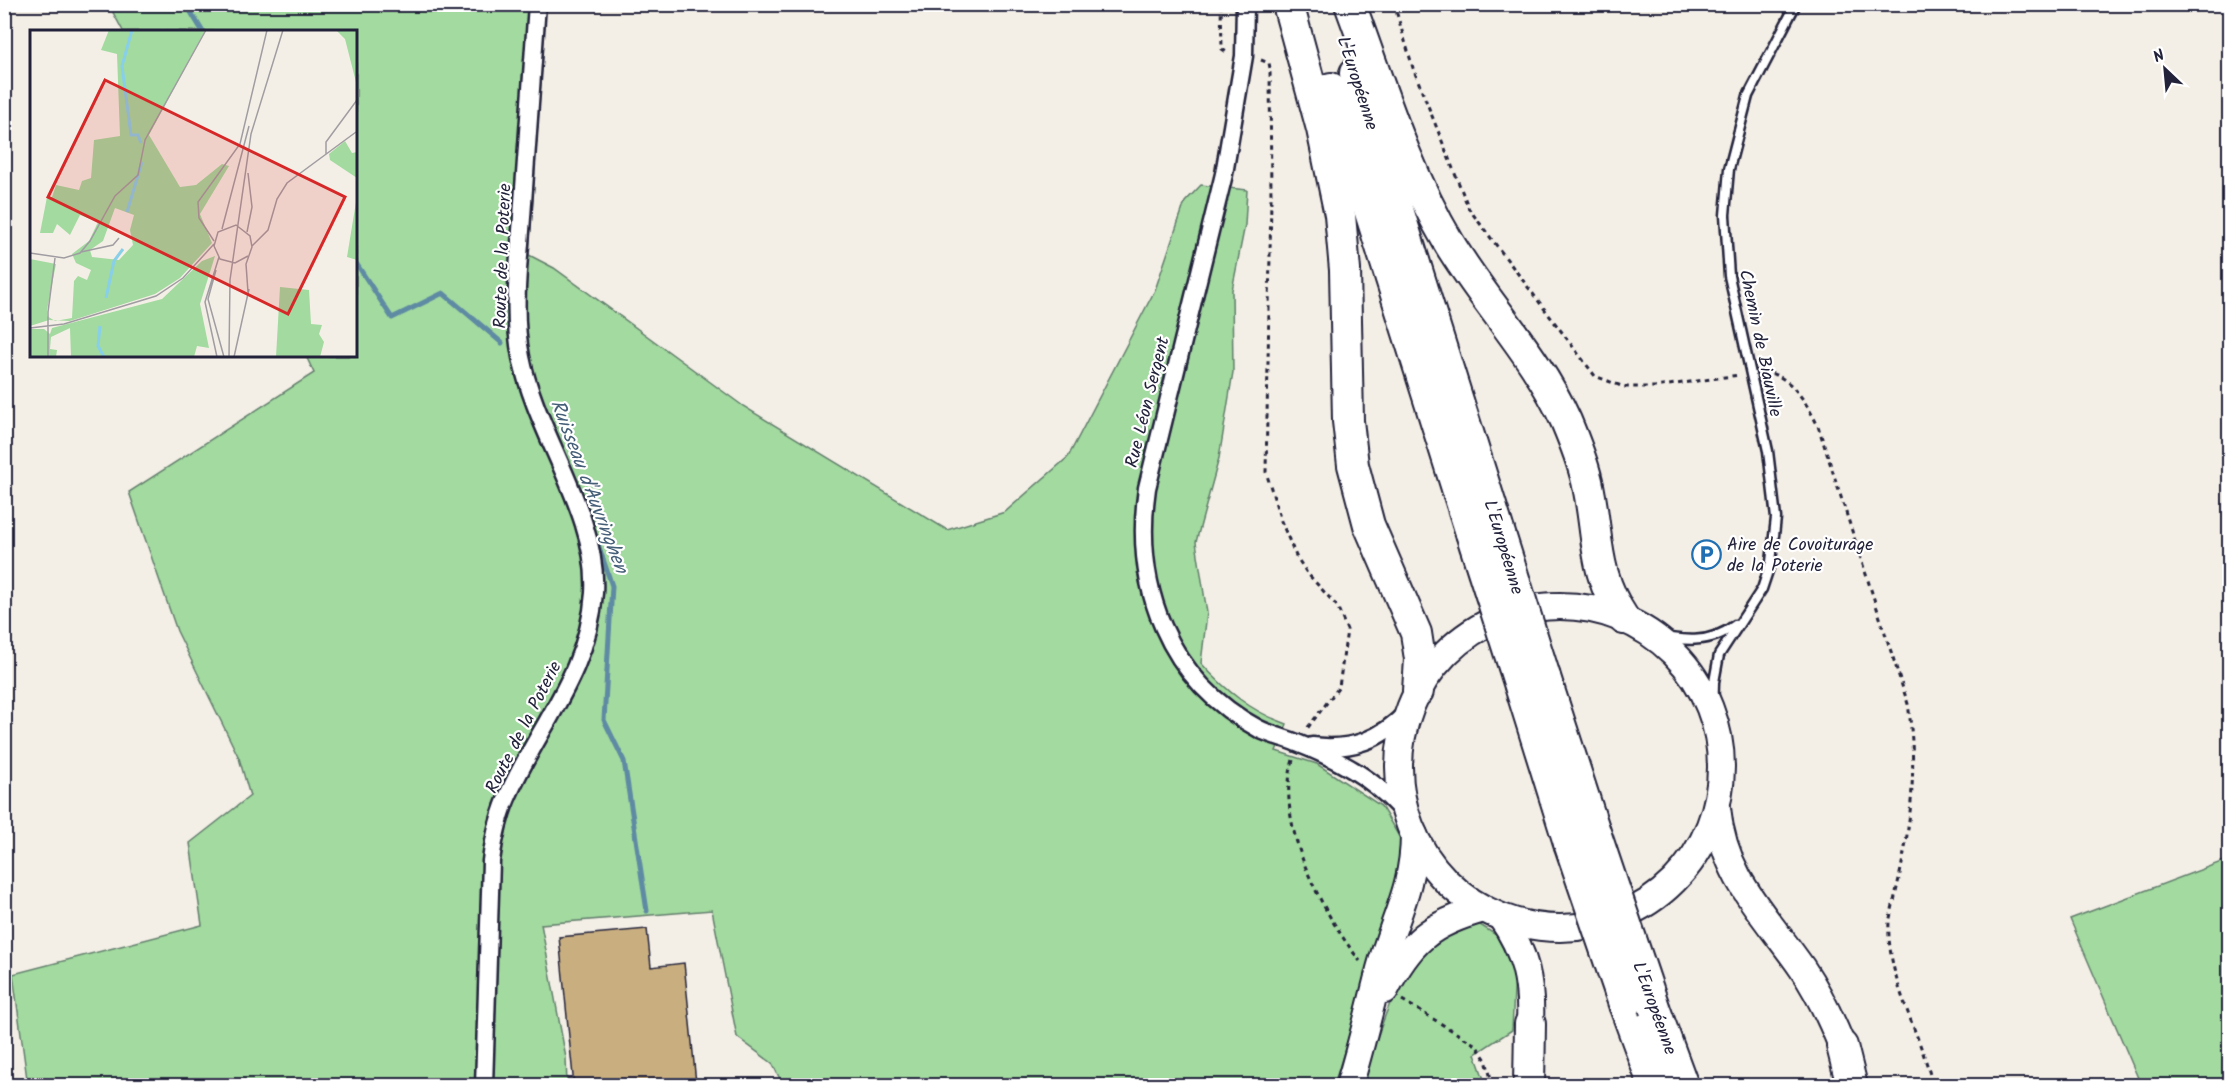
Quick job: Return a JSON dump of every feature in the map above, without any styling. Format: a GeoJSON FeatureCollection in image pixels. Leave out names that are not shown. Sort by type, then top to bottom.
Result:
{"type":"FeatureCollection","features":[{"type":"Feature","properties":{"kind":"highway"},"geometry":{"type":"LineString","coordinates":[[1288,4],[1322,129],[1340,215],[1345,270],[1348,421],[1356,481],[1372,533],[1416,633],[1420,659],[1413,701]]}},
{"type":"Feature","properties":{"kind":"highway","name":"L'Européenne"},"geometry":{"type":"LineString","coordinates":[[1305,4],[1485,532],[1583,841],[1625,1007],[1654,1086]]}},
{"type":"Feature","properties":{"kind":"highway","name":"L'Européenne"},"geometry":{"type":"LineString","coordinates":[[1334,4],[1485,532]]}},
{"type":"Feature","properties":{"kind":"highway"},"geometry":{"type":"LineString","coordinates":[[1350,4],[1398,134],[1441,229],[1477,288],[1544,382],[1565,420],[1587,480],[1603,581],[1624,619]]}},
{"type":"Feature","properties":{"kind":"highway","name":"L'Européenne"},"geometry":{"type":"LineString","coordinates":[[1583,841],[1655,1010],[1683,1086]]}},
{"type":"Feature","properties":{"kind":"highway"},"geometry":{"type":"LineString","coordinates":[[1529,1086],[1530,1024]]}},
{"type":"Feature","properties":{"kind":"highway"},"geometry":{"type":"LineString","coordinates":[[1842,1046],[1852,1086]]}},
{"type":"Feature","properties":{"kind":"main road"},"geometry":{"type":"LineString","coordinates":[[1349,1086],[1382,985],[1409,885],[1410,826],[1398,768],[1401,740],[1413,701],[1428,673],[1449,650],[1474,631],[1502,616],[1532,608],[1563,606],[1594,609],[1624,619],[1652,634],[1687,667],[1702,691],[1713,717],[1721,766],[1717,805],[1722,842],[1734,875],[1810,981],[1842,1046]]}},
{"type":"Feature","properties":{"kind":"main road"},"geometry":{"type":"LineString","coordinates":[[1410,826],[1440,874],[1461,894],[1492,913],[1531,925],[1563,928],[1594,924],[1634,909],[1661,892],[1690,862],[1706,834],[1717,805]]}},
{"type":"Feature","properties":{"kind":"main road"},"geometry":{"type":"LineString","coordinates":[[1382,985],[1425,933],[1444,922],[1492,913]]}},
{"type":"Feature","properties":{"kind":"main road"},"geometry":{"type":"LineString","coordinates":[[1492,913],[1518,944],[1527,968],[1531,989],[1530,1024]]}},
{"type":"Feature","properties":{"kind":"street","name":"Route de la Poterie"},"geometry":{"type":"LineString","coordinates":[[484,1086],[491,875],[495,837],[510,790],[551,719],[575,670],[590,626],[594,591],[593,567],[585,530],[528,384],[518,333],[518,273],[537,4]]}},
{"type":"Feature","properties":{"kind":"street","name":"Rue Léon Sergent"},"geometry":{"type":"LineString","coordinates":[[1245,4],[1244,56],[1224,174],[1151,464],[1143,512],[1143,553],[1146,578],[1158,614],[1170,641],[1193,674],[1218,699],[1247,722],[1299,744]]}},
{"type":"Feature","properties":{"kind":"street"},"geometry":{"type":"LineString","coordinates":[[1299,744],[1341,748],[1364,743],[1382,734],[1413,701]]}},
{"type":"Feature","properties":{"kind":"street"},"geometry":{"type":"LineString","coordinates":[[1299,744],[1372,782],[1389,796],[1410,826]]}},
{"type":"Feature","properties":{"kind":"lane","name":"Chemin de Biauville"},"geometry":{"type":"LineString","coordinates":[[1713,717],[1717,664],[1725,643],[1762,589],[1771,562],[1775,534],[1772,470],[1734,307],[1727,264],[1725,215],[1729,169],[1748,96],[1796,4]]}},
{"type":"Feature","properties":{"kind":"lane","name":"Chemin de Biauville"},"geometry":{"type":"LineString","coordinates":[[1652,634],[1681,640],[1702,640],[1721,634],[1740,621]]}},
{"type":"Feature","properties":{"kind":"path"},"geometry":{"type":"LineString","coordinates":[[1221,4],[1222,49],[1226,53],[1265,60],[1270,68],[1271,199],[1266,472],[1281,521],[1296,556],[1312,579],[1337,606],[1347,630],[1339,687],[1301,736],[1289,786],[1292,815],[1302,856],[1336,928],[1382,985],[1476,1045],[1486,1060],[1493,1086]]}},
{"type":"Feature","properties":{"kind":"path"},"geometry":{"type":"LineString","coordinates":[[1394,4],[1413,68],[1468,209],[1595,376],[1624,387],[1654,387],[1750,373],[1771,373],[1800,394],[1818,426],[1908,704],[1914,743],[1914,791],[1889,922],[1888,944],[1894,970],[1922,1044],[1933,1086]]}},
{"type":"Feature","properties":{"kind":"green space"},"geometry":{"type":"Polygon","coordinates":[[[109,5],[546,5],[529,255],[554,268],[743,406],[947,530],[1005,512],[1068,457],[1155,290],[1185,202],[1201,185],[1247,190],[1245,225],[1232,290],[1233,372],[1219,458],[1196,542],[1207,613],[1201,663],[1240,700],[1287,724],[1276,751],[1317,764],[1381,806],[1400,838],[1400,867],[1334,1085],[783,1085],[772,1063],[737,1037],[712,910],[541,924],[566,1058],[567,1085],[14,1085],[27,1079],[13,974],[202,925],[190,843],[250,796],[239,758],[177,631],[129,492],[314,373],[306,357],[357,357],[357,30],[122,30],[109,5]]]}},
{"type":"Feature","properties":{"kind":"green space"},"geometry":{"type":"Polygon","coordinates":[[[2229,859],[2229,1085],[2141,1085],[2070,919],[2229,859]]]}},
{"type":"Feature","properties":{"kind":"green space"},"geometry":{"type":"Polygon","coordinates":[[[1474,921],[1496,935],[1515,971],[1512,1030],[1475,1054],[1486,1085],[1362,1086],[1381,1025],[1411,963],[1424,947],[1439,935],[1474,921]]]}},
{"type":"Feature","properties":{"kind":"building"},"geometry":{"type":"Polygon","coordinates":[[[647,929],[651,967],[684,963],[696,1083],[574,1086],[559,937],[647,929]]]}},
{"type":"Feature","properties":{"kind":"waterway","name":"Ruisseau d'Auvringhen"},"geometry":{"type":"LineString","coordinates":[[186,4],[202,30]]}},
{"type":"Feature","properties":{"kind":"waterway","name":"Ruisseau d'Auvringhen"},"geometry":{"type":"LineString","coordinates":[[357,265],[392,318],[443,293],[502,343]]}},
{"type":"Feature","properties":{"kind":"waterway","name":"Ruisseau d'Auvringhen"},"geometry":{"type":"LineString","coordinates":[[595,535],[612,586],[604,720],[624,761],[647,911]]}},
{"type":"Feature","properties":{"kind":"place","name":"Aire de Covoiturage de la Poterie"},"geometry":{"type":"Point","coordinates":[1706,554]}}]}
